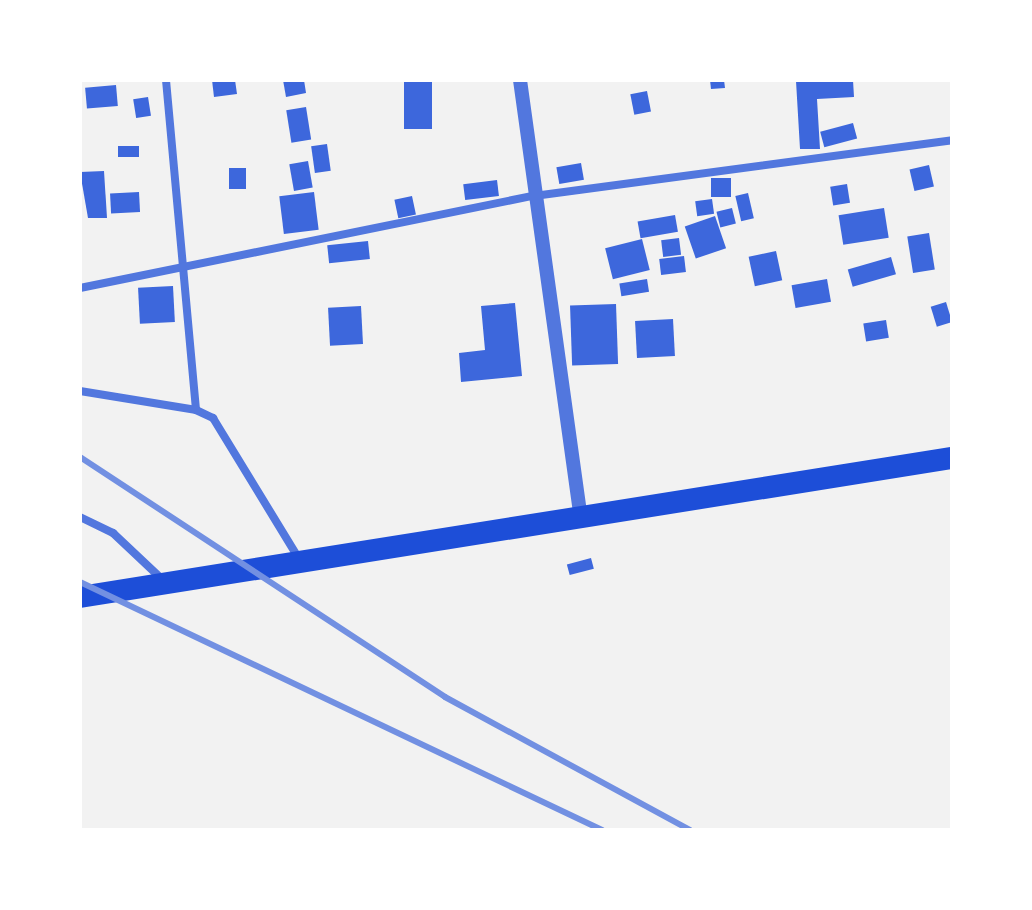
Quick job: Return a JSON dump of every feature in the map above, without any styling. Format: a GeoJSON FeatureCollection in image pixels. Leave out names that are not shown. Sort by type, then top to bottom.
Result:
{"type":"FeatureCollection","features":[{"type":"Feature","properties":{"kind":"highway"},"geometry":{"type":"LineString","coordinates":[[80,597],[952,458]]}},
{"type":"Feature","properties":{"kind":"street"},"geometry":{"type":"LineString","coordinates":[[166,80],[196,410]]}},
{"type":"Feature","properties":{"kind":"street"},"geometry":{"type":"LineString","coordinates":[[520,80],[581,518]]}},
{"type":"Feature","properties":{"kind":"street"},"geometry":{"type":"LineString","coordinates":[[80,288],[534,196],[952,140]]}},
{"type":"Feature","properties":{"kind":"street"},"geometry":{"type":"LineString","coordinates":[[80,391],[196,410],[224,429],[301,563]]}},
{"type":"Feature","properties":{"kind":"street"},"geometry":{"type":"LineString","coordinates":[[80,517],[113,533],[167,584]]}},
{"type":"Feature","properties":{"kind":"building"},"geometry":{"type":"Polygon","coordinates":[[[212,80],[235,80],[237,94],[214,97],[212,80]]]}},
{"type":"Feature","properties":{"kind":"building"},"geometry":{"type":"Polygon","coordinates":[[[283,80],[304,80],[306,93],[286,97],[283,80]]]}},
{"type":"Feature","properties":{"kind":"building"},"geometry":{"type":"Polygon","coordinates":[[[404,80],[432,80],[432,129],[404,129],[404,80]]]}},
{"type":"Feature","properties":{"kind":"building"},"geometry":{"type":"Polygon","coordinates":[[[710,80],[724,80],[725,88],[711,89],[710,80]]]}},
{"type":"Feature","properties":{"kind":"building"},"geometry":{"type":"Polygon","coordinates":[[[853,80],[854,97],[817,99],[820,149],[800,149],[796,81],[853,80]]]}},
{"type":"Feature","properties":{"kind":"building"},"geometry":{"type":"Polygon","coordinates":[[[116,85],[118,106],[87,109],[85,88],[116,85]]]}},
{"type":"Feature","properties":{"kind":"building"},"geometry":{"type":"Polygon","coordinates":[[[647,91],[651,112],[634,115],[630,94],[647,91]]]}},
{"type":"Feature","properties":{"kind":"building"},"geometry":{"type":"Polygon","coordinates":[[[148,97],[151,116],[136,118],[133,99],[148,97]]]}},
{"type":"Feature","properties":{"kind":"building"},"geometry":{"type":"Polygon","coordinates":[[[306,107],[311,140],[291,143],[286,110],[306,107]]]}},
{"type":"Feature","properties":{"kind":"building"},"geometry":{"type":"Polygon","coordinates":[[[853,123],[857,138],[824,147],[820,132],[853,123]]]}},
{"type":"Feature","properties":{"kind":"building"},"geometry":{"type":"Polygon","coordinates":[[[327,144],[331,171],[315,173],[311,146],[327,144]]]}},
{"type":"Feature","properties":{"kind":"building"},"geometry":{"type":"Polygon","coordinates":[[[118,146],[139,146],[139,157],[118,157],[118,146]]]}},
{"type":"Feature","properties":{"kind":"building"},"geometry":{"type":"Polygon","coordinates":[[[308,161],[313,188],[294,191],[289,164],[308,161]]]}},
{"type":"Feature","properties":{"kind":"building"},"geometry":{"type":"Polygon","coordinates":[[[581,163],[584,180],[559,184],[556,167],[581,163]]]}},
{"type":"Feature","properties":{"kind":"building"},"geometry":{"type":"Polygon","coordinates":[[[929,165],[934,186],[914,191],[910,169],[929,165]]]}},
{"type":"Feature","properties":{"kind":"building"},"geometry":{"type":"Polygon","coordinates":[[[229,168],[246,168],[246,189],[229,189],[229,168]]]}},
{"type":"Feature","properties":{"kind":"building"},"geometry":{"type":"Polygon","coordinates":[[[104,171],[107,218],[88,218],[80,172],[104,171]]]}},
{"type":"Feature","properties":{"kind":"building"},"geometry":{"type":"Polygon","coordinates":[[[711,178],[731,178],[731,197],[711,197],[711,178]]]}},
{"type":"Feature","properties":{"kind":"building"},"geometry":{"type":"Polygon","coordinates":[[[497,180],[499,196],[465,200],[463,184],[497,180]]]}},
{"type":"Feature","properties":{"kind":"building"},"geometry":{"type":"Polygon","coordinates":[[[847,184],[850,203],[833,205],[830,187],[847,184]]]}},
{"type":"Feature","properties":{"kind":"building"},"geometry":{"type":"Polygon","coordinates":[[[139,192],[140,212],[111,213],[110,194],[139,192]]]}},
{"type":"Feature","properties":{"kind":"building"},"geometry":{"type":"Polygon","coordinates":[[[314,192],[319,230],[284,234],[279,196],[314,192]]]}},
{"type":"Feature","properties":{"kind":"building"},"geometry":{"type":"Polygon","coordinates":[[[748,193],[754,218],[741,221],[735,196],[748,193]]]}},
{"type":"Feature","properties":{"kind":"building"},"geometry":{"type":"Polygon","coordinates":[[[412,196],[416,215],[398,218],[394,200],[412,196]]]}},
{"type":"Feature","properties":{"kind":"building"},"geometry":{"type":"Polygon","coordinates":[[[712,199],[714,214],[697,216],[695,201],[712,199]]]}},
{"type":"Feature","properties":{"kind":"building"},"geometry":{"type":"Polygon","coordinates":[[[732,208],[736,224],[720,227],[716,212],[732,208]]]}},
{"type":"Feature","properties":{"kind":"building"},"geometry":{"type":"Polygon","coordinates":[[[884,208],[889,238],[843,245],[839,215],[884,208]]]}},
{"type":"Feature","properties":{"kind":"building"},"geometry":{"type":"Polygon","coordinates":[[[675,215],[678,232],[641,238],[638,222],[675,215]]]}},
{"type":"Feature","properties":{"kind":"building"},"geometry":{"type":"Polygon","coordinates":[[[715,216],[726,248],[696,259],[685,226],[715,216]]]}},
{"type":"Feature","properties":{"kind":"building"},"geometry":{"type":"Polygon","coordinates":[[[929,233],[935,270],[913,273],[907,236],[929,233]]]}},
{"type":"Feature","properties":{"kind":"building"},"geometry":{"type":"Polygon","coordinates":[[[679,238],[681,255],[663,257],[661,240],[679,238]]]}},
{"type":"Feature","properties":{"kind":"building"},"geometry":{"type":"Polygon","coordinates":[[[642,239],[650,270],[613,279],[605,248],[642,239]]]}},
{"type":"Feature","properties":{"kind":"building"},"geometry":{"type":"Polygon","coordinates":[[[368,241],[370,259],[329,263],[327,245],[368,241]]]}},
{"type":"Feature","properties":{"kind":"building"},"geometry":{"type":"Polygon","coordinates":[[[776,251],[782,280],[755,286],[749,257],[776,251]]]}},
{"type":"Feature","properties":{"kind":"building"},"geometry":{"type":"Polygon","coordinates":[[[684,256],[686,272],[661,275],[659,259],[684,256]]]}},
{"type":"Feature","properties":{"kind":"building"},"geometry":{"type":"Polygon","coordinates":[[[891,257],[896,274],[853,287],[848,269],[891,257]]]}},
{"type":"Feature","properties":{"kind":"building"},"geometry":{"type":"Polygon","coordinates":[[[647,279],[649,292],[621,296],[619,283],[647,279]]]}},
{"type":"Feature","properties":{"kind":"building"},"geometry":{"type":"Polygon","coordinates":[[[827,279],[831,302],[796,308],[792,285],[827,279]]]}},
{"type":"Feature","properties":{"kind":"building"},"geometry":{"type":"Polygon","coordinates":[[[173,286],[175,322],[140,324],[138,288],[173,286]]]}},
{"type":"Feature","properties":{"kind":"building"},"geometry":{"type":"Polygon","coordinates":[[[946,302],[952,322],[937,327],[931,307],[946,302]]]}},
{"type":"Feature","properties":{"kind":"building"},"geometry":{"type":"Polygon","coordinates":[[[515,303],[522,376],[461,382],[459,353],[485,350],[481,306],[515,303]]]}},
{"type":"Feature","properties":{"kind":"building"},"geometry":{"type":"Polygon","coordinates":[[[616,304],[618,364],[572,366],[570,306],[616,304]]]}},
{"type":"Feature","properties":{"kind":"building"},"geometry":{"type":"Polygon","coordinates":[[[361,306],[363,344],[330,346],[328,308],[361,306]]]}},
{"type":"Feature","properties":{"kind":"building"},"geometry":{"type":"Polygon","coordinates":[[[673,319],[675,356],[637,358],[635,321],[673,319]]]}},
{"type":"Feature","properties":{"kind":"building"},"geometry":{"type":"Polygon","coordinates":[[[886,320],[889,338],[866,341],[863,324],[886,320]]]}},
{"type":"Feature","properties":{"kind":"building"},"geometry":{"type":"Polygon","coordinates":[[[591,558],[594,569],[570,575],[567,564],[591,558]]]}},
{"type":"Feature","properties":{"kind":"railway"},"geometry":{"type":"LineString","coordinates":[[80,457],[445,697],[690,830]]}},
{"type":"Feature","properties":{"kind":"railway"},"geometry":{"type":"LineString","coordinates":[[80,582],[602,830]]}}]}
